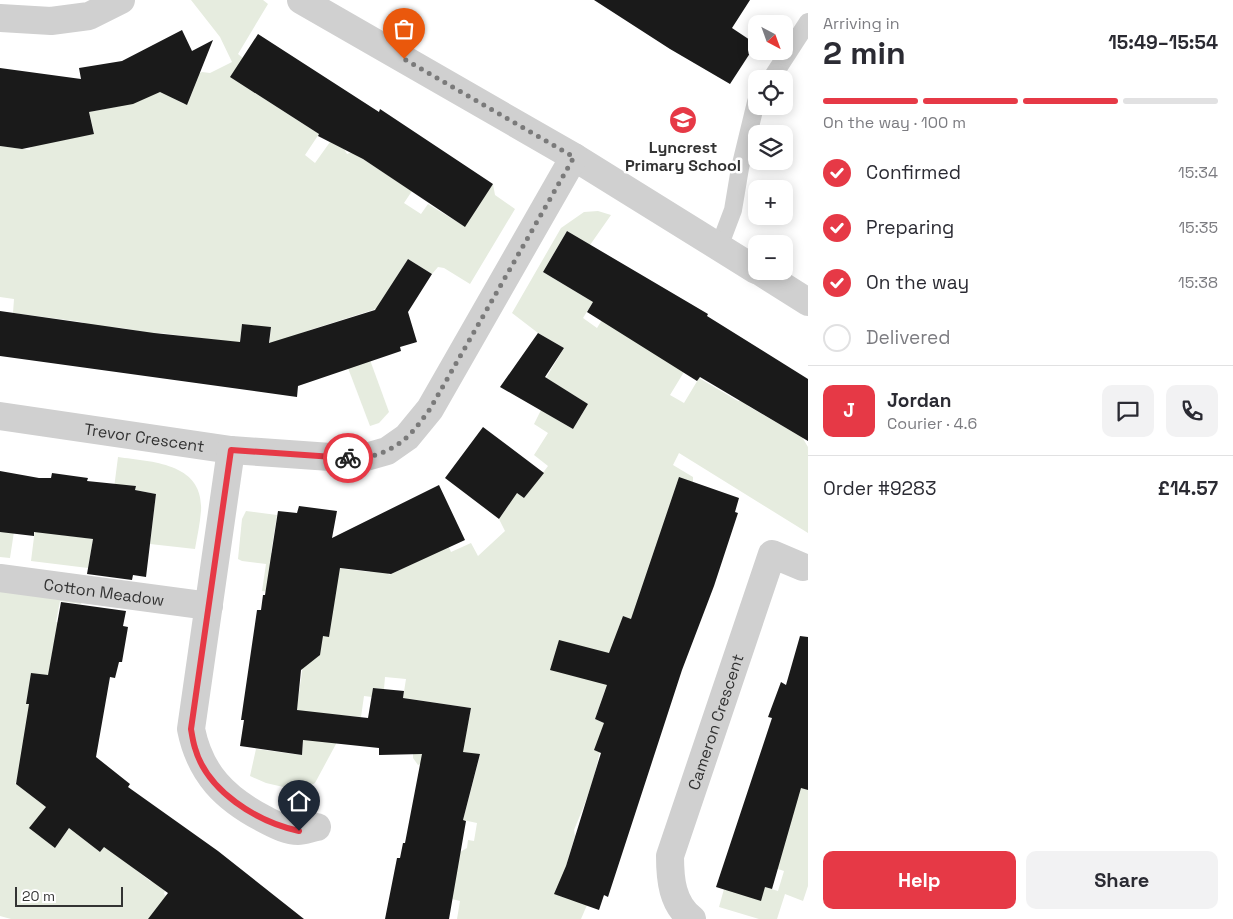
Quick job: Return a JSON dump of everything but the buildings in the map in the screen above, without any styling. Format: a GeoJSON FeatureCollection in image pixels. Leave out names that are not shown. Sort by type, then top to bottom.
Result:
{"type":"FeatureCollection","features":[{"type":"Feature","properties":{"kind":"street"},"geometry":{"type":"LineString","coordinates":[[0,18],[51,21],[89,16],[121,0]]}},
{"type":"Feature","properties":{"kind":"street"},"geometry":{"type":"LineString","coordinates":[[302,0],[574,157],[748,265]]}},
{"type":"Feature","properties":{"kind":"street","name":"Trevor Crescent"},"geometry":{"type":"LineString","coordinates":[[0,416],[231,450],[359,459],[387,451],[407,437],[430,409],[574,157]]}},
{"type":"Feature","properties":{"kind":"street"},"geometry":{"type":"LineString","coordinates":[[772,280],[808,302]]}},
{"type":"Feature","properties":{"kind":"street"},"geometry":{"type":"LineString","coordinates":[[231,450],[191,729],[195,749],[203,766],[234,802],[280,827],[299,831],[317,827]]}},
{"type":"Feature","properties":{"kind":"street","name":"Cameron Crescent"},"geometry":{"type":"LineString","coordinates":[[692,919],[677,903],[670,878],[670,856],[772,554],[803,567]]}},
{"type":"Feature","properties":{"kind":"street","name":"Cotton Meadow"},"geometry":{"type":"LineString","coordinates":[[0,578],[209,606]]}},
{"type":"Feature","properties":{"kind":"lane"},"geometry":{"type":"LineString","coordinates":[[777,70],[808,22]]}},
{"type":"Feature","properties":{"kind":"lane"},"geometry":{"type":"LineString","coordinates":[[720,247],[733,210],[740,168],[753,115]]}},
{"type":"Feature","properties":{"kind":"shaded area"},"geometry":{"type":"Polygon","coordinates":[[[191,0],[263,0],[268,4],[238,54],[243,58],[231,77],[319,134],[305,155],[315,163],[330,142],[344,149],[347,154],[352,152],[412,191],[404,203],[421,214],[428,204],[464,226],[493,184],[495,195],[515,209],[470,284],[444,268],[438,267],[432,274],[408,259],[397,276],[404,300],[310,330],[269,346],[271,328],[242,324],[239,348],[223,341],[87,325],[82,322],[13,313],[14,299],[0,297],[0,146],[30,150],[37,90],[64,140],[94,133],[89,112],[120,106],[168,88],[173,98],[184,104],[189,100],[185,80],[202,72],[210,73],[232,62],[220,37],[191,0]]]}},
{"type":"Feature","properties":{"kind":"shaded area"},"geometry":{"type":"Polygon","coordinates":[[[598,211],[611,215],[590,245],[567,231],[543,272],[593,302],[583,318],[597,328],[608,310],[687,367],[670,395],[684,403],[699,378],[738,401],[745,400],[748,406],[802,437],[808,447],[808,533],[679,453],[673,465],[693,477],[693,482],[638,622],[623,616],[617,632],[621,695],[605,690],[595,719],[604,723],[600,751],[585,803],[574,830],[575,836],[566,866],[587,905],[581,919],[457,919],[460,901],[444,897],[460,852],[467,848],[468,840],[474,841],[477,823],[463,820],[480,755],[460,750],[418,765],[413,758],[413,753],[430,755],[466,733],[471,708],[403,698],[406,679],[385,677],[384,689],[373,688],[372,697],[364,696],[361,717],[339,715],[336,744],[315,783],[305,788],[292,789],[266,783],[250,776],[256,749],[302,755],[303,742],[292,741],[302,672],[307,597],[262,591],[266,564],[238,559],[242,519],[246,511],[277,515],[271,553],[312,558],[328,567],[370,572],[376,550],[389,575],[421,560],[445,538],[451,552],[471,543],[478,556],[505,531],[499,519],[508,506],[494,496],[504,483],[524,498],[548,466],[534,455],[548,433],[534,424],[541,410],[573,429],[588,404],[546,378],[564,348],[538,333],[512,313],[561,228],[584,212],[598,211]]]}},
{"type":"Feature","properties":{"kind":"shaded area"},"geometry":{"type":"Polygon","coordinates":[[[370,360],[389,412],[379,423],[370,426],[348,368],[370,360]]]}},
{"type":"Feature","properties":{"kind":"shaded area"},"geometry":{"type":"Polygon","coordinates":[[[118,457],[174,468],[185,474],[194,483],[200,495],[201,511],[195,549],[150,544],[156,494],[135,490],[136,486],[122,485],[112,504],[118,457]]]}},
{"type":"Feature","properties":{"kind":"shaded area"},"geometry":{"type":"Polygon","coordinates":[[[17,512],[10,558],[0,557],[0,532],[17,512]]]}},
{"type":"Feature","properties":{"kind":"shaded area"},"geometry":{"type":"Polygon","coordinates":[[[35,529],[93,539],[88,568],[31,561],[35,529]]]}},
{"type":"Feature","properties":{"kind":"shaded area"},"geometry":{"type":"Polygon","coordinates":[[[0,588],[82,600],[81,604],[60,601],[56,622],[76,627],[53,646],[49,675],[26,704],[44,706],[35,756],[15,783],[46,807],[30,828],[55,848],[82,810],[81,837],[100,852],[108,841],[136,870],[150,881],[166,884],[164,894],[166,896],[165,919],[11,919],[0,916],[0,588]]]}},
{"type":"Feature","properties":{"kind":"shaded area"},"geometry":{"type":"Polygon","coordinates":[[[800,787],[808,790],[808,886],[803,901],[785,894],[777,919],[759,919],[719,907],[724,889],[765,887],[778,891],[784,871],[772,867],[800,787]]]}},
{"type":"Feature","properties":{"kind":"way so far"},"geometry":{"type":"LineString","coordinates":[[348,458],[359,459],[387,451],[407,437],[430,409],[574,157],[404,59]]}},
{"type":"Feature","properties":{"kind":"place","name":"Lyncrest Primary School"},"geometry":{"type":"Point","coordinates":[683,120]}},
{"type":"Feature","properties":{"kind":"route"},"geometry":{"type":"LineString","coordinates":[[299,831],[280,827],[234,802],[203,766],[195,749],[191,729],[231,450],[348,458]]}}]}
